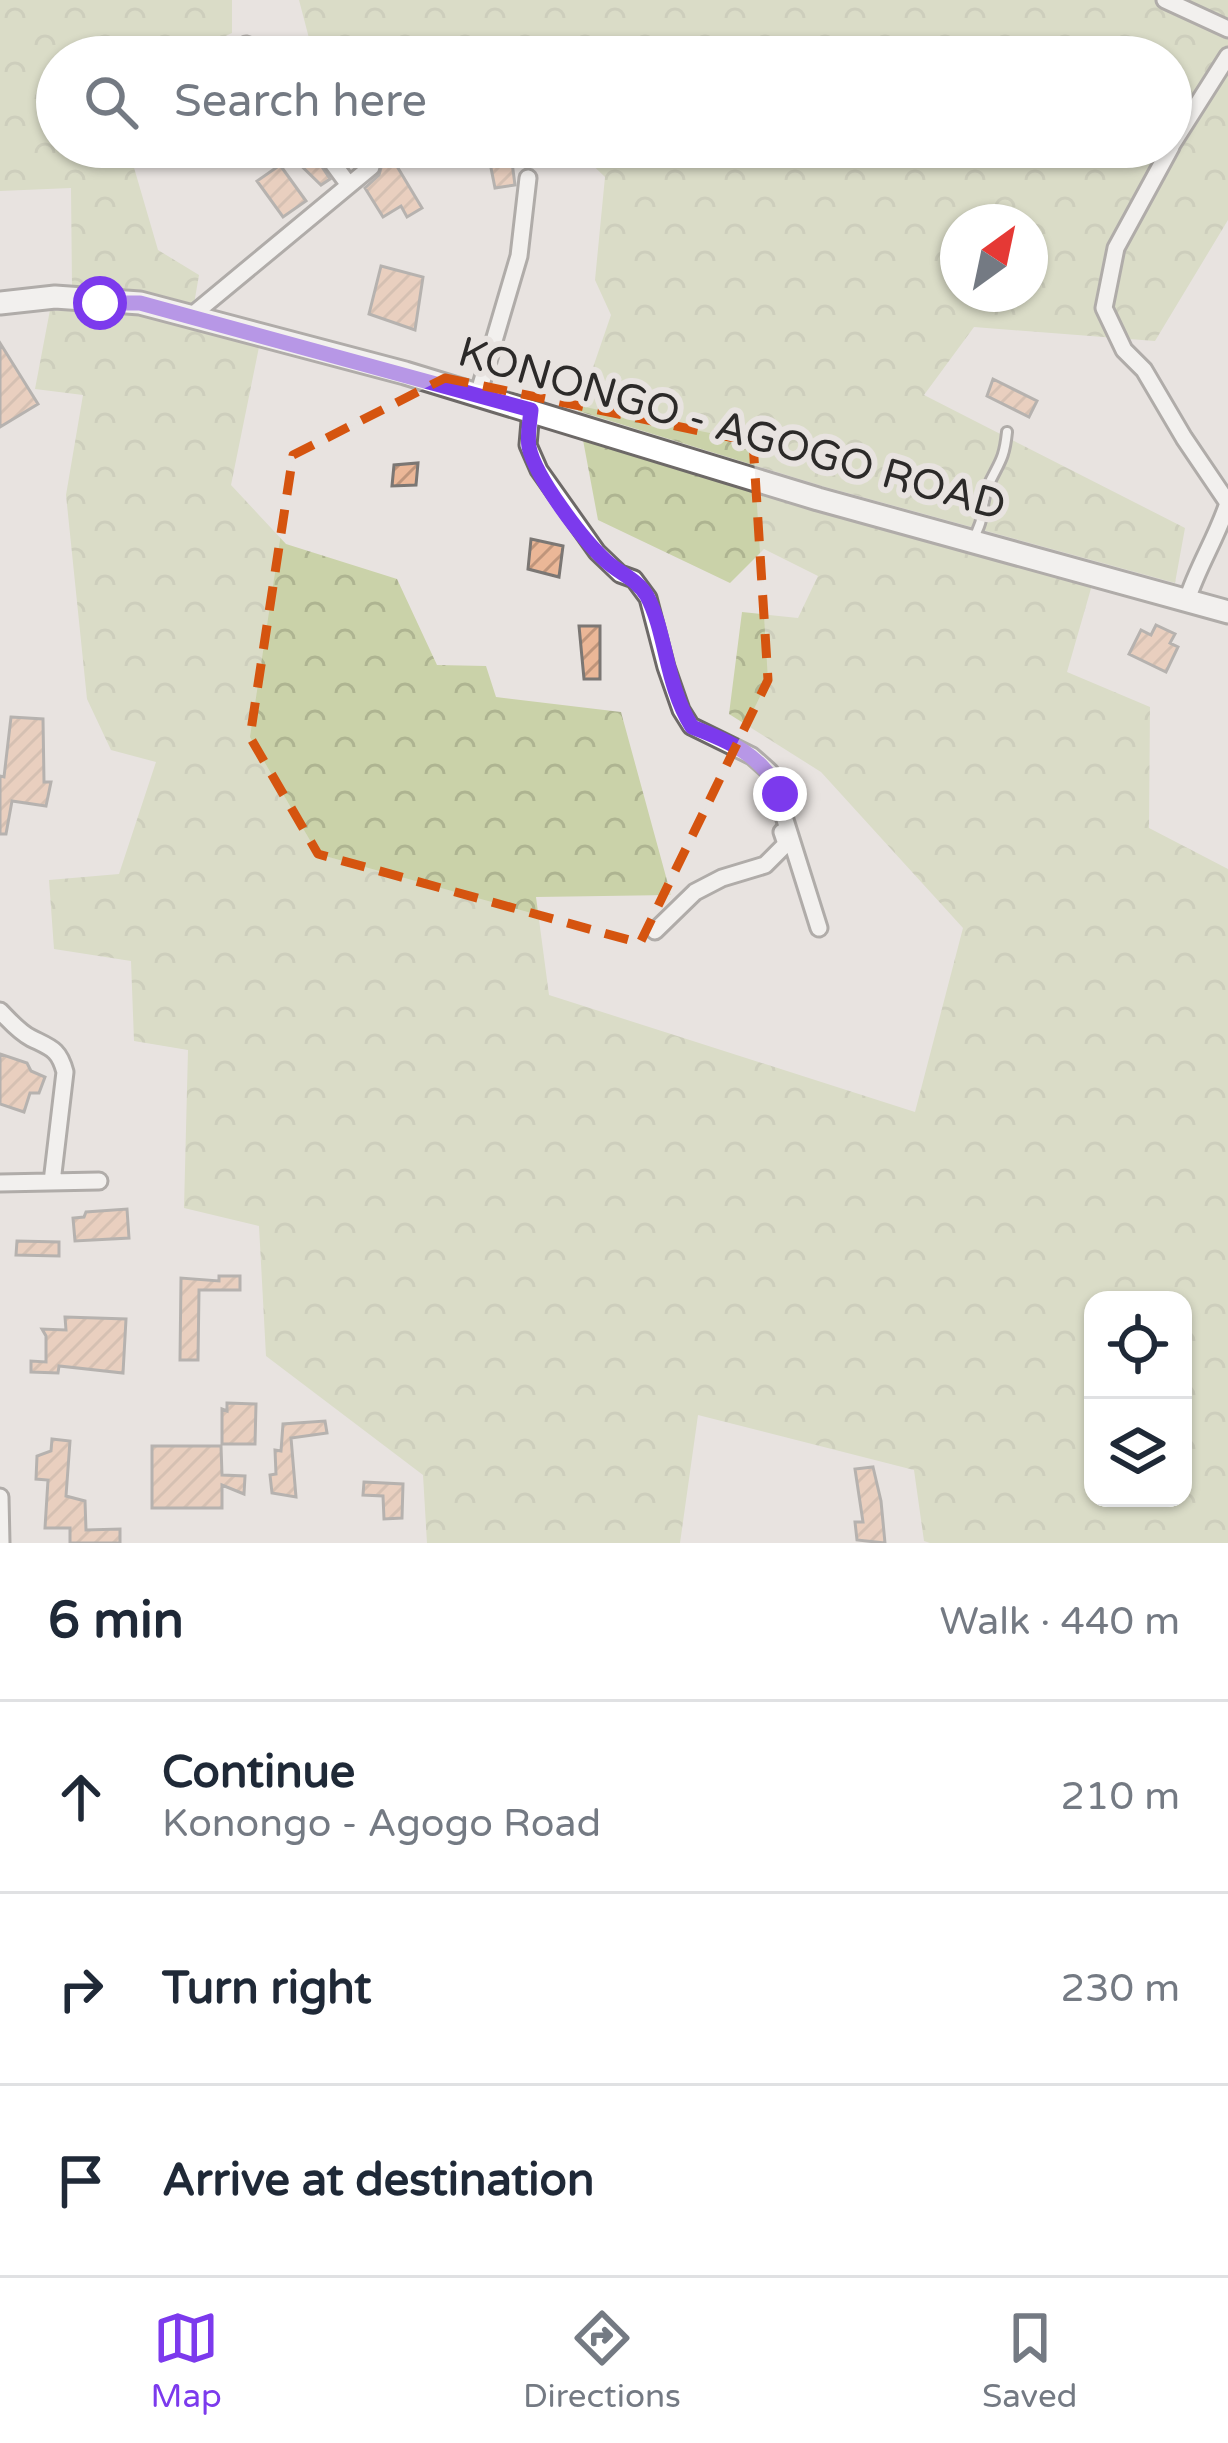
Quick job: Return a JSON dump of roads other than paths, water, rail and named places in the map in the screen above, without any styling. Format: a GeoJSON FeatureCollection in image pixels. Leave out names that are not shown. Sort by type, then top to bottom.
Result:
{"type":"FeatureCollection","features":[{"type":"Feature","properties":{"kind":"main road","name":"KONONGO - AGOGO ROAD"},"geometry":{"type":"LineString","coordinates":[[0,303],[55,297],[140,303],[478,394],[818,500],[1227,610]]}},
{"type":"Feature","properties":{"kind":"street"},"geometry":{"type":"LineString","coordinates":[[1165,0],[1228,29]]}},
{"type":"Feature","properties":{"kind":"street"},"geometry":{"type":"LineString","coordinates":[[1192,113],[1228,56]]}},
{"type":"Feature","properties":{"kind":"street"},"geometry":{"type":"LineString","coordinates":[[336,168],[349,185]]}},
{"type":"Feature","properties":{"kind":"street"},"geometry":{"type":"LineString","coordinates":[[190,317],[370,168]]}},
{"type":"Feature","properties":{"kind":"street"},"geometry":{"type":"LineString","coordinates":[[1160,168],[1116,248],[1104,308],[1124,350],[1144,370],[1228,503],[1219,530],[1199,562],[1187,600]]}},
{"type":"Feature","properties":{"kind":"street"},"geometry":{"type":"LineString","coordinates":[[478,394],[519,256],[528,178]]}},
{"type":"Feature","properties":{"kind":"street"},"geometry":{"type":"LineString","coordinates":[[531,410],[528,445],[538,470],[596,552],[620,574],[634,579],[648,598],[666,668],[692,727],[752,756],[770,772],[818,928]]}},
{"type":"Feature","properties":{"kind":"street"},"geometry":{"type":"LineString","coordinates":[[655,931],[695,892],[765,865],[786,844],[766,777]]}},
{"type":"Feature","properties":{"kind":"street"},"geometry":{"type":"LineString","coordinates":[[0,1011],[61,1057],[64,1072],[52,1182]]}},
{"type":"Feature","properties":{"kind":"street"},"geometry":{"type":"LineString","coordinates":[[0,1183],[99,1181]]}},
{"type":"Feature","properties":{"kind":"street"},"geometry":{"type":"LineString","coordinates":[[0,1498],[1,1543]]}},
{"type":"Feature","properties":{"kind":"lane"},"geometry":{"type":"LineString","coordinates":[[971,542],[983,524],[989,483],[1002,466],[1007,432]]}}]}
